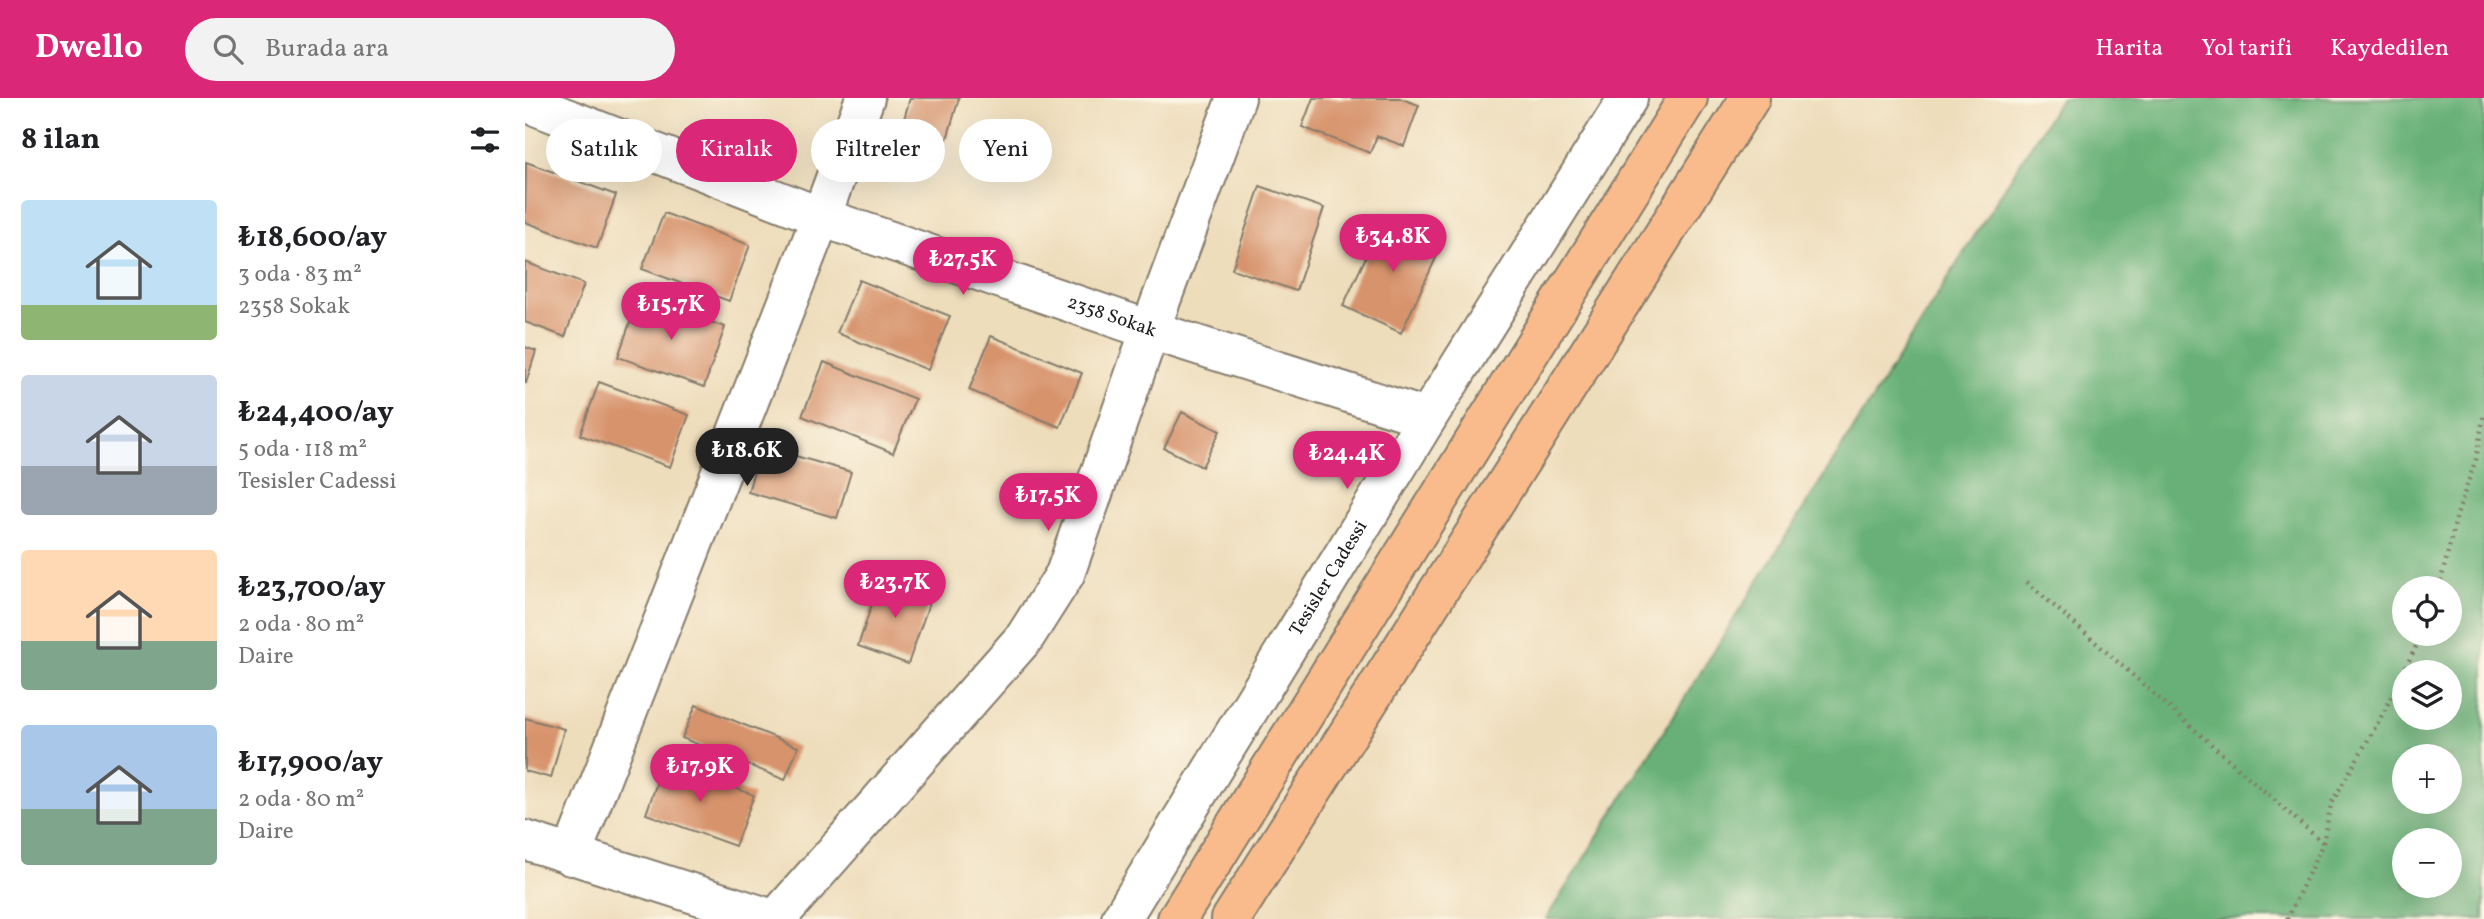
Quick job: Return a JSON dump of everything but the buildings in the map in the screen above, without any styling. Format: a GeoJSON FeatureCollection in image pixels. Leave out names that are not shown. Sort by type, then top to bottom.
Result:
{"type":"FeatureCollection","features":[{"type":"Feature","properties":{"kind":"main road"},"geometry":{"type":"LineString","coordinates":[[1177,919],[1688,98]]}},
{"type":"Feature","properties":{"kind":"main road"},"geometry":{"type":"LineString","coordinates":[[1231,919],[1750,98]]}},
{"type":"Feature","properties":{"kind":"street"},"geometry":{"type":"LineString","coordinates":[[571,856],[865,98]]}},
{"type":"Feature","properties":{"kind":"street"},"geometry":{"type":"LineString","coordinates":[[525,840],[774,919],[1025,637],[1065,574],[1150,330],[1236,98]]}},
{"type":"Feature","properties":{"kind":"street","name":"Tesisler Cadessi"},"geometry":{"type":"LineString","coordinates":[[1121,919],[1427,418],[1628,98]]}},
{"type":"Feature","properties":{"kind":"street","name":"2358 Sokak"},"geometry":{"type":"LineString","coordinates":[[525,102],[821,216],[1150,330],[1427,418]]}},
{"type":"Feature","properties":{"kind":"path"},"geometry":{"type":"LineString","coordinates":[[2442,576],[2457,515],[2476,459],[2484,413]]}},
{"type":"Feature","properties":{"kind":"path"},"geometry":{"type":"LineString","coordinates":[[2027,582],[2323,843]]}},
{"type":"Feature","properties":{"kind":"path"},"geometry":{"type":"LineString","coordinates":[[2287,919],[2323,843],[2331,804],[2383,715],[2417,646]]}},
{"type":"Feature","properties":{"kind":"green space"},"geometry":{"type":"Polygon","coordinates":[[[2061,98],[2484,98],[2484,919],[1546,919],[2061,98]]]}}]}
